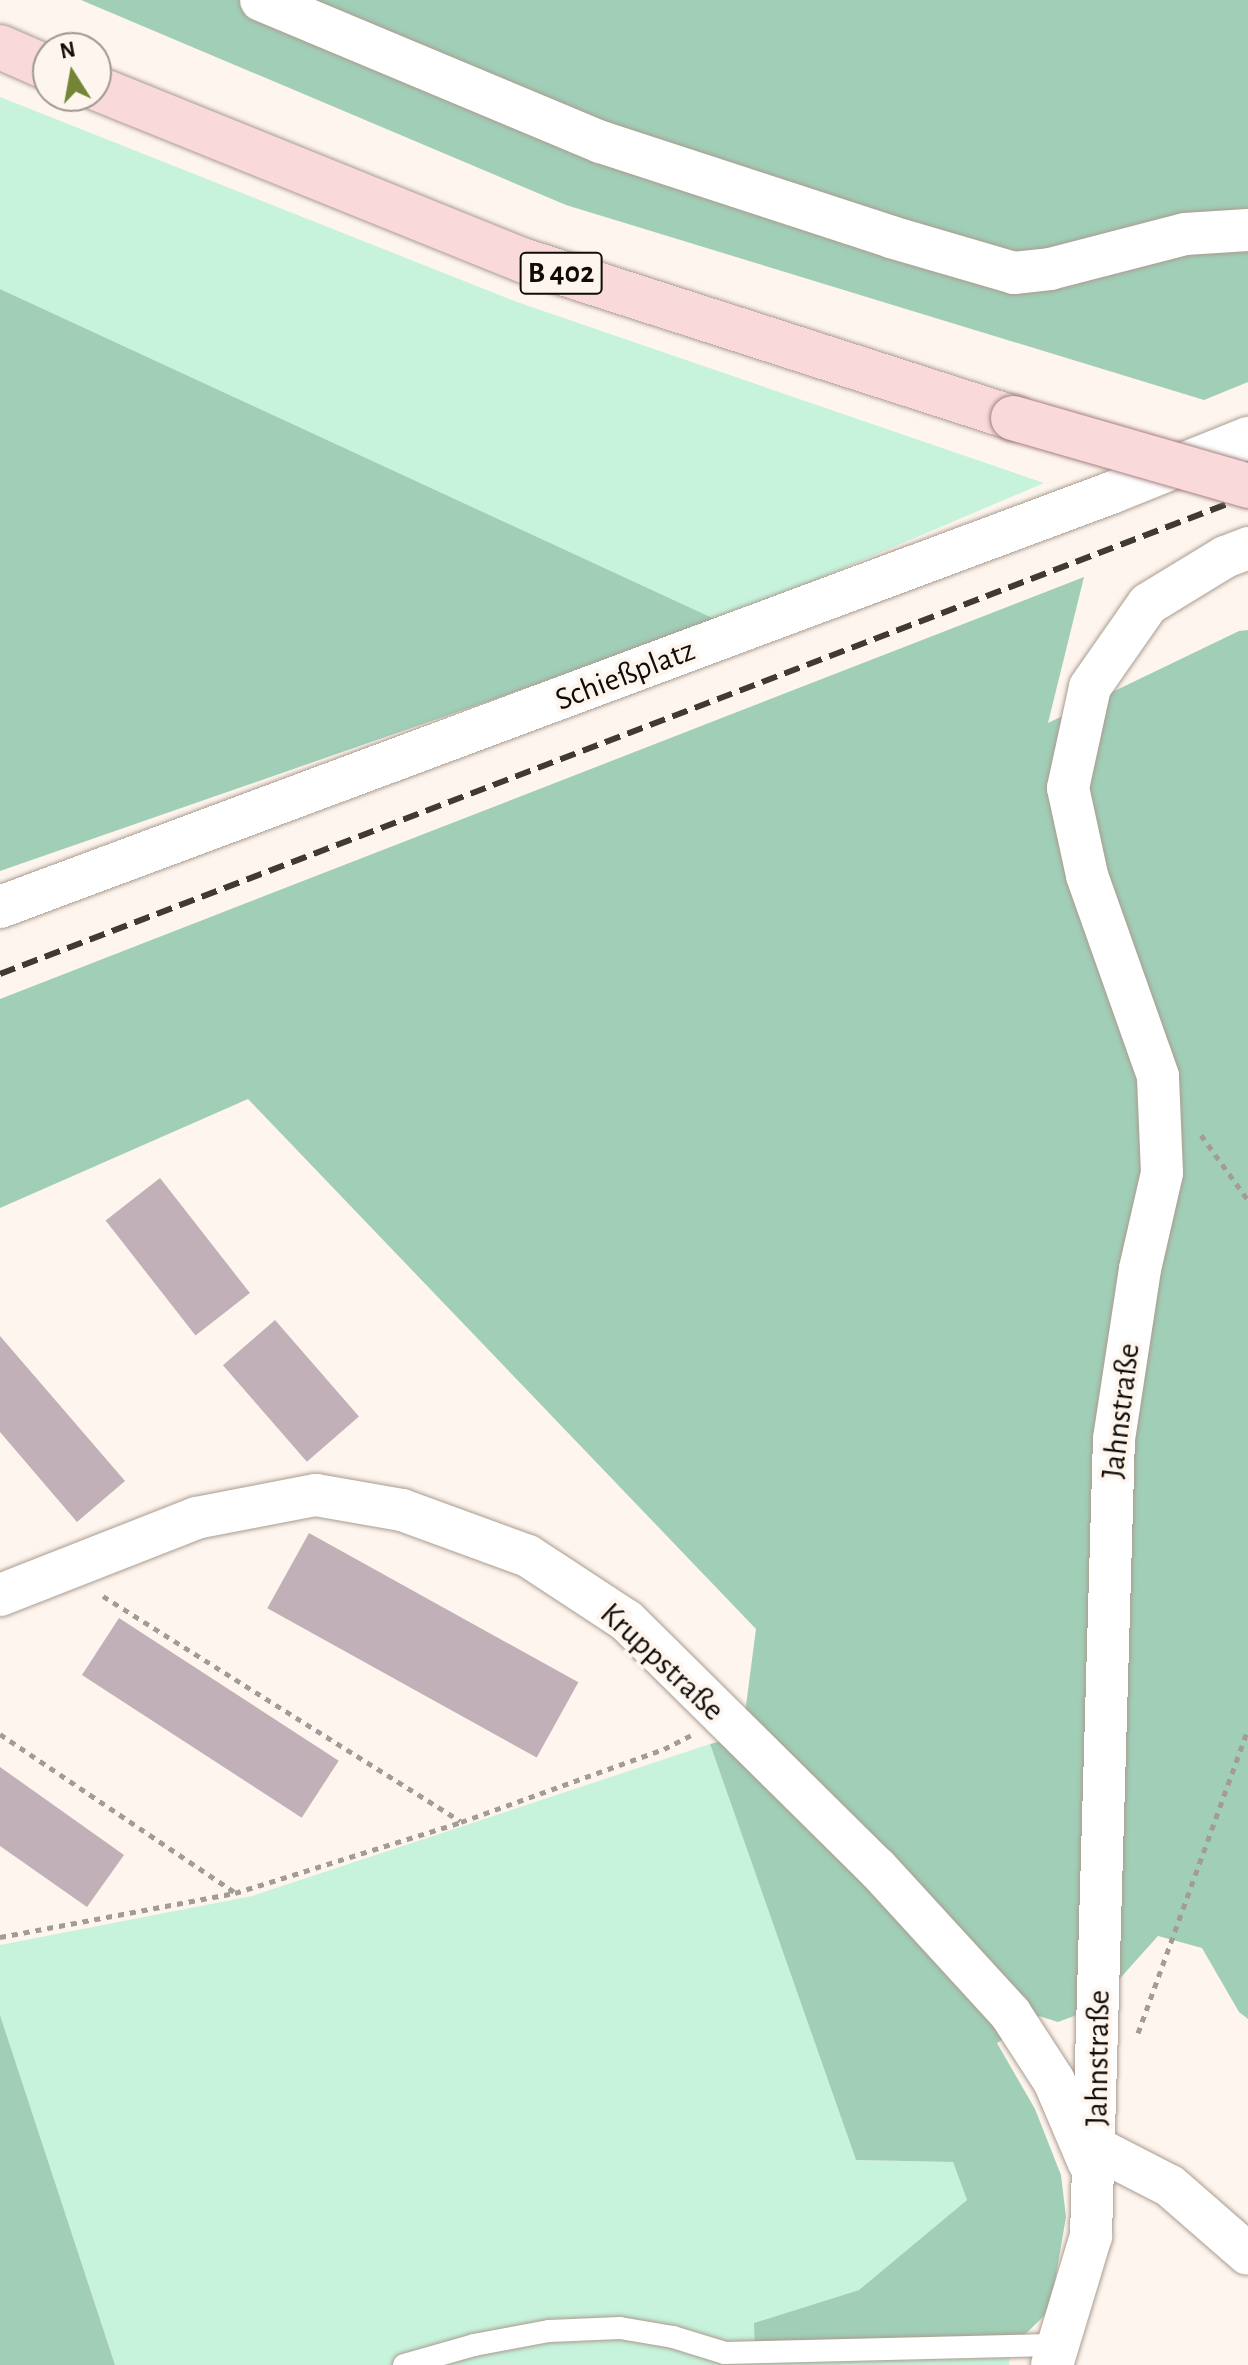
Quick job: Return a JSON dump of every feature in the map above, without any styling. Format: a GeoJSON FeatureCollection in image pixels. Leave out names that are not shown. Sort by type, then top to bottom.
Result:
{"type":"FeatureCollection","features":[{"type":"Feature","properties":{"kind":"main road"},"geometry":{"type":"LineString","coordinates":[[0,47],[32,61]]}},
{"type":"Feature","properties":{"kind":"main road","name":"B 402"},"geometry":{"type":"LineString","coordinates":[[112,94],[525,261],[1013,418],[1248,486]]}},
{"type":"Feature","properties":{"kind":"street"},"geometry":{"type":"LineString","coordinates":[[261,0],[601,142],[891,237],[1014,273],[1050,269],[1185,234],[1248,230]]}},
{"type":"Feature","properties":{"kind":"street","name":"Schießplatz"},"geometry":{"type":"LineString","coordinates":[[0,907],[1066,510],[1248,438]]}},
{"type":"Feature","properties":{"kind":"street","name":"Jahnstraße"},"geometry":{"type":"LineString","coordinates":[[1056,2355],[1091,2236],[1114,1439],[1140,1269],[1162,1173],[1158,1076],[1087,875],[1068,788],[1090,687],[1148,604],[1225,557],[1248,548]]}},
{"type":"Feature","properties":{"kind":"street","name":"Kruppstraße"},"geometry":{"type":"LineString","coordinates":[[0,1595],[196,1518],[316,1495],[402,1510],[528,1556],[627,1621],[877,1868],[1010,2013],[1054,2081],[1095,2162]]}},
{"type":"Feature","properties":{"kind":"street"},"geometry":{"type":"LineString","coordinates":[[1095,2162],[1170,2186],[1248,2254]]}},
{"type":"Feature","properties":{"kind":"lane"},"geometry":{"type":"LineString","coordinates":[[404,2365],[474,2345],[549,2331],[620,2328],[673,2337],[725,2353],[1056,2355]]}},
{"type":"Feature","properties":{"kind":"path"},"geometry":{"type":"LineString","coordinates":[[60,1569],[461,1822]]}},
{"type":"Feature","properties":{"kind":"path"},"geometry":{"type":"LineString","coordinates":[[0,1937],[235,1893],[461,1822],[664,1749],[724,1718]]}},
{"type":"Feature","properties":{"kind":"path"},"geometry":{"type":"LineString","coordinates":[[1137,2035],[1248,1729]]}},
{"type":"Feature","properties":{"kind":"path"},"geometry":{"type":"LineString","coordinates":[[0,1734],[235,1893]]}},
{"type":"Feature","properties":{"kind":"green space"},"geometry":{"type":"Polygon","coordinates":[[[81,0],[1248,0],[1248,382],[1204,400],[566,205],[81,0]]]}},
{"type":"Feature","properties":{"kind":"green space"},"geometry":{"type":"Polygon","coordinates":[[[0,97],[517,302],[1044,483],[719,621],[0,289],[0,97]]]}},
{"type":"Feature","properties":{"kind":"green space"},"geometry":{"type":"Polygon","coordinates":[[[0,289],[719,621],[0,871],[0,289]]]}},
{"type":"Feature","properties":{"kind":"green space"},"geometry":{"type":"Polygon","coordinates":[[[1084,577],[1048,723],[1239,631],[1248,630],[1248,2019],[1239,2012],[1202,1948],[1158,1936],[1114,1985],[1082,2013],[1058,2022],[1039,2016],[997,2043],[1035,2109],[1061,2175],[1066,2217],[1050,2310],[1011,2348],[755,2352],[754,2323],[859,2290],[967,2200],[953,2162],[856,2160],[710,1744],[742,1736],[756,1629],[248,1099],[0,1208],[0,999],[1084,577]]]}},
{"type":"Feature","properties":{"kind":"green space"},"geometry":{"type":"Polygon","coordinates":[[[710,1744],[856,2160],[953,2162],[967,2200],[859,2290],[754,2323],[1011,2348],[1009,2365],[115,2365],[0,2015],[0,1945],[252,1896],[710,1744]]]}},
{"type":"Feature","properties":{"kind":"green space"},"geometry":{"type":"Polygon","coordinates":[[[0,2015],[115,2365],[0,2365],[0,2015]]]}},
{"type":"Feature","properties":{"kind":"building"},"geometry":{"type":"Polygon","coordinates":[[[160,1178],[250,1293],[196,1336],[106,1220],[160,1178]]]}},
{"type":"Feature","properties":{"kind":"building"},"geometry":{"type":"Polygon","coordinates":[[[275,1320],[359,1417],[307,1462],[223,1365],[275,1320]]]}},
{"type":"Feature","properties":{"kind":"building"},"geometry":{"type":"Polygon","coordinates":[[[0,1336],[125,1481],[77,1522],[0,1432],[0,1336]]]}},
{"type":"Feature","properties":{"kind":"building"},"geometry":{"type":"Polygon","coordinates":[[[309,1533],[578,1682],[537,1758],[267,1608],[309,1533]]]}},
{"type":"Feature","properties":{"kind":"building"},"geometry":{"type":"Polygon","coordinates":[[[119,1618],[339,1761],[302,1818],[82,1675],[119,1618]]]}},
{"type":"Feature","properties":{"kind":"building"},"geometry":{"type":"Polygon","coordinates":[[[0,1767],[124,1855],[87,1907],[0,1846],[0,1767]]]}},
{"type":"Feature","properties":{"kind":"railway"},"geometry":{"type":"LineString","coordinates":[[0,974],[1248,496]]}}]}
